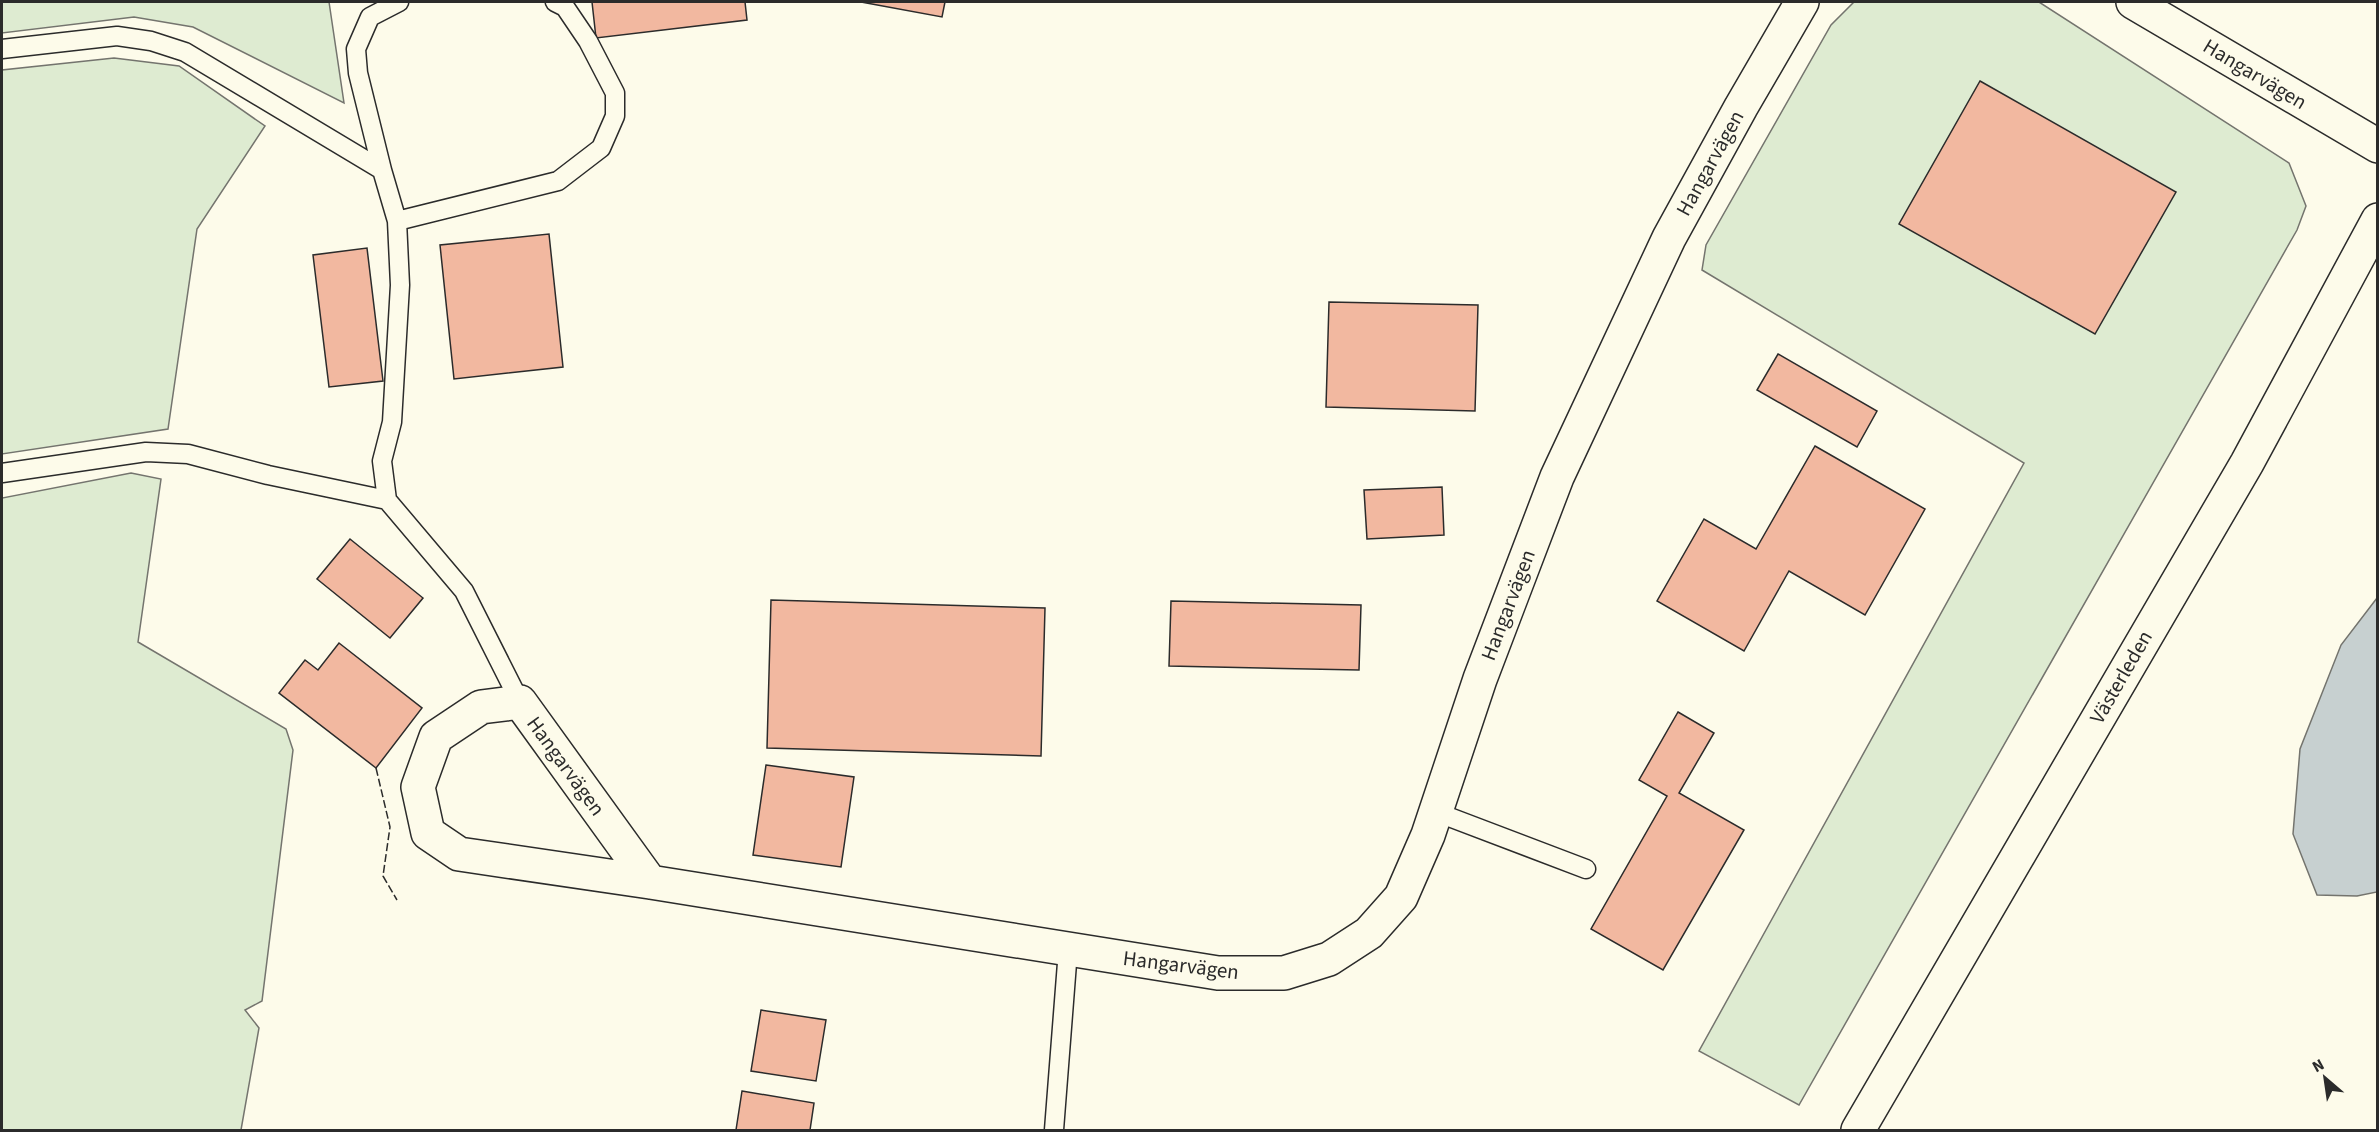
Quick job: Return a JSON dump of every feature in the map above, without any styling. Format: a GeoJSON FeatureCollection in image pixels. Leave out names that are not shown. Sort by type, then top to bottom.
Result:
{"type":"FeatureCollection","features":[{"type":"Feature","properties":{"kind":"street","name":"Hangarvägen"},"geometry":{"type":"LineString","coordinates":[[650,882],[520,702],[481,707],[436,737],[418,787],[428,833],[459,854],[650,882],[1218,973],[1284,974],[1329,959],[1369,933],[1401,897],[1428,835],[1480,679],[1557,477],[1669,238],[1802,2]]}},
{"type":"Feature","properties":{"kind":"street","name":"Hangarvägen"},"geometry":{"type":"LineString","coordinates":[[2133,2],[2378,146]]}},
{"type":"Feature","properties":{"kind":"street","name":"Västerleden"},"geometry":{"type":"LineString","coordinates":[[1858,1131],[2247,464],[2378,220]]}},
{"type":"Feature","properties":{"kind":"lane"},"geometry":{"type":"LineString","coordinates":[[399,2],[370,18],[356,49],[358,73],[397,222],[400,285],[392,422],[382,461],[387,500],[464,591],[520,702]]}},
{"type":"Feature","properties":{"kind":"lane"},"geometry":{"type":"LineString","coordinates":[[397,222],[558,181],[601,148],[615,116],[615,93],[588,41],[565,7],[555,2]]}},
{"type":"Feature","properties":{"kind":"lane"},"geometry":{"type":"LineString","coordinates":[[2,49],[117,36],[151,41],[185,52],[382,170]]}},
{"type":"Feature","properties":{"kind":"lane"},"geometry":{"type":"LineString","coordinates":[[2,473],[146,452],[188,454],[268,475],[387,500]]}},
{"type":"Feature","properties":{"kind":"lane"},"geometry":{"type":"LineString","coordinates":[[1436,812],[1586,869]]}},
{"type":"Feature","properties":{"kind":"lane"},"geometry":{"type":"LineString","coordinates":[[1054,1131],[1068,950]]}},
{"type":"Feature","properties":{"kind":"green space"},"geometry":{"type":"Polygon","coordinates":[[[2,2],[329,2],[344,103],[193,27],[134,17],[2,33],[2,2]]]}},
{"type":"Feature","properties":{"kind":"green space"},"geometry":{"type":"Polygon","coordinates":[[[1854,2],[2039,2],[2289,163],[2306,206],[2297,230],[1799,1105],[1699,1051],[2024,463],[1702,270],[1706,245],[1831,25],[1854,2]]]}},
{"type":"Feature","properties":{"kind":"green space"},"geometry":{"type":"Polygon","coordinates":[[[114,58],[179,66],[265,126],[197,229],[168,429],[2,454],[2,70],[114,58]]]}},
{"type":"Feature","properties":{"kind":"green space"},"geometry":{"type":"Polygon","coordinates":[[[131,473],[161,479],[138,642],[286,729],[293,750],[262,1001],[245,1010],[259,1028],[241,1130],[2,1130],[2,498],[131,473]]]}},
{"type":"Feature","properties":{"kind":"shaded area"},"geometry":{"type":"Polygon","coordinates":[[[2377,598],[2377,892],[2357,896],[2317,895],[2293,834],[2300,749],[2341,645],[2377,598]]]}},
{"type":"Feature","properties":{"kind":"building"},"geometry":{"type":"Polygon","coordinates":[[[592,2],[745,2],[747,20],[596,38],[592,2]]]}},
{"type":"Feature","properties":{"kind":"building"},"geometry":{"type":"Polygon","coordinates":[[[861,2],[945,2],[942,17],[861,2]]]}},
{"type":"Feature","properties":{"kind":"building"},"geometry":{"type":"Polygon","coordinates":[[[1980,81],[2176,192],[2095,334],[1899,224],[1980,81]]]}},
{"type":"Feature","properties":{"kind":"building"},"geometry":{"type":"Polygon","coordinates":[[[549,234],[563,367],[454,379],[440,245],[549,234]]]}},
{"type":"Feature","properties":{"kind":"building"},"geometry":{"type":"Polygon","coordinates":[[[367,248],[383,381],[329,387],[313,255],[367,248]]]}},
{"type":"Feature","properties":{"kind":"building"},"geometry":{"type":"Polygon","coordinates":[[[1329,302],[1478,305],[1475,411],[1326,407],[1329,302]]]}},
{"type":"Feature","properties":{"kind":"building"},"geometry":{"type":"Polygon","coordinates":[[[1778,354],[1877,411],[1857,447],[1757,390],[1778,354]]]}},
{"type":"Feature","properties":{"kind":"building"},"geometry":{"type":"Polygon","coordinates":[[[1815,446],[1925,509],[1865,615],[1789,571],[1744,651],[1657,601],[1704,519],[1756,549],[1815,446]]]}},
{"type":"Feature","properties":{"kind":"building"},"geometry":{"type":"Polygon","coordinates":[[[1442,487],[1444,535],[1367,539],[1364,490],[1442,487]]]}},
{"type":"Feature","properties":{"kind":"building"},"geometry":{"type":"Polygon","coordinates":[[[350,539],[423,598],[390,638],[317,579],[350,539]]]}},
{"type":"Feature","properties":{"kind":"building"},"geometry":{"type":"Polygon","coordinates":[[[771,600],[1045,608],[1041,756],[767,748],[771,600]]]}},
{"type":"Feature","properties":{"kind":"building"},"geometry":{"type":"Polygon","coordinates":[[[1171,601],[1361,605],[1359,670],[1169,666],[1171,601]]]}},
{"type":"Feature","properties":{"kind":"building"},"geometry":{"type":"Polygon","coordinates":[[[339,643],[422,708],[376,768],[279,693],[305,660],[318,670],[339,643]]]}},
{"type":"Feature","properties":{"kind":"building"},"geometry":{"type":"Polygon","coordinates":[[[1678,712],[1714,733],[1679,793],[1744,830],[1663,970],[1591,929],[1667,796],[1639,780],[1678,712]]]}},
{"type":"Feature","properties":{"kind":"building"},"geometry":{"type":"Polygon","coordinates":[[[766,765],[854,777],[841,867],[753,855],[766,765]]]}},
{"type":"Feature","properties":{"kind":"building"},"geometry":{"type":"Polygon","coordinates":[[[761,1010],[826,1020],[816,1081],[751,1071],[761,1010]]]}},
{"type":"Feature","properties":{"kind":"building"},"geometry":{"type":"Polygon","coordinates":[[[742,1091],[814,1103],[810,1130],[736,1130],[742,1091]]]}},
{"type":"Feature","properties":{"kind":"fence"},"geometry":{"type":"LineString","coordinates":[[376,768],[390,827],[383,876],[397,900]]}}]}
